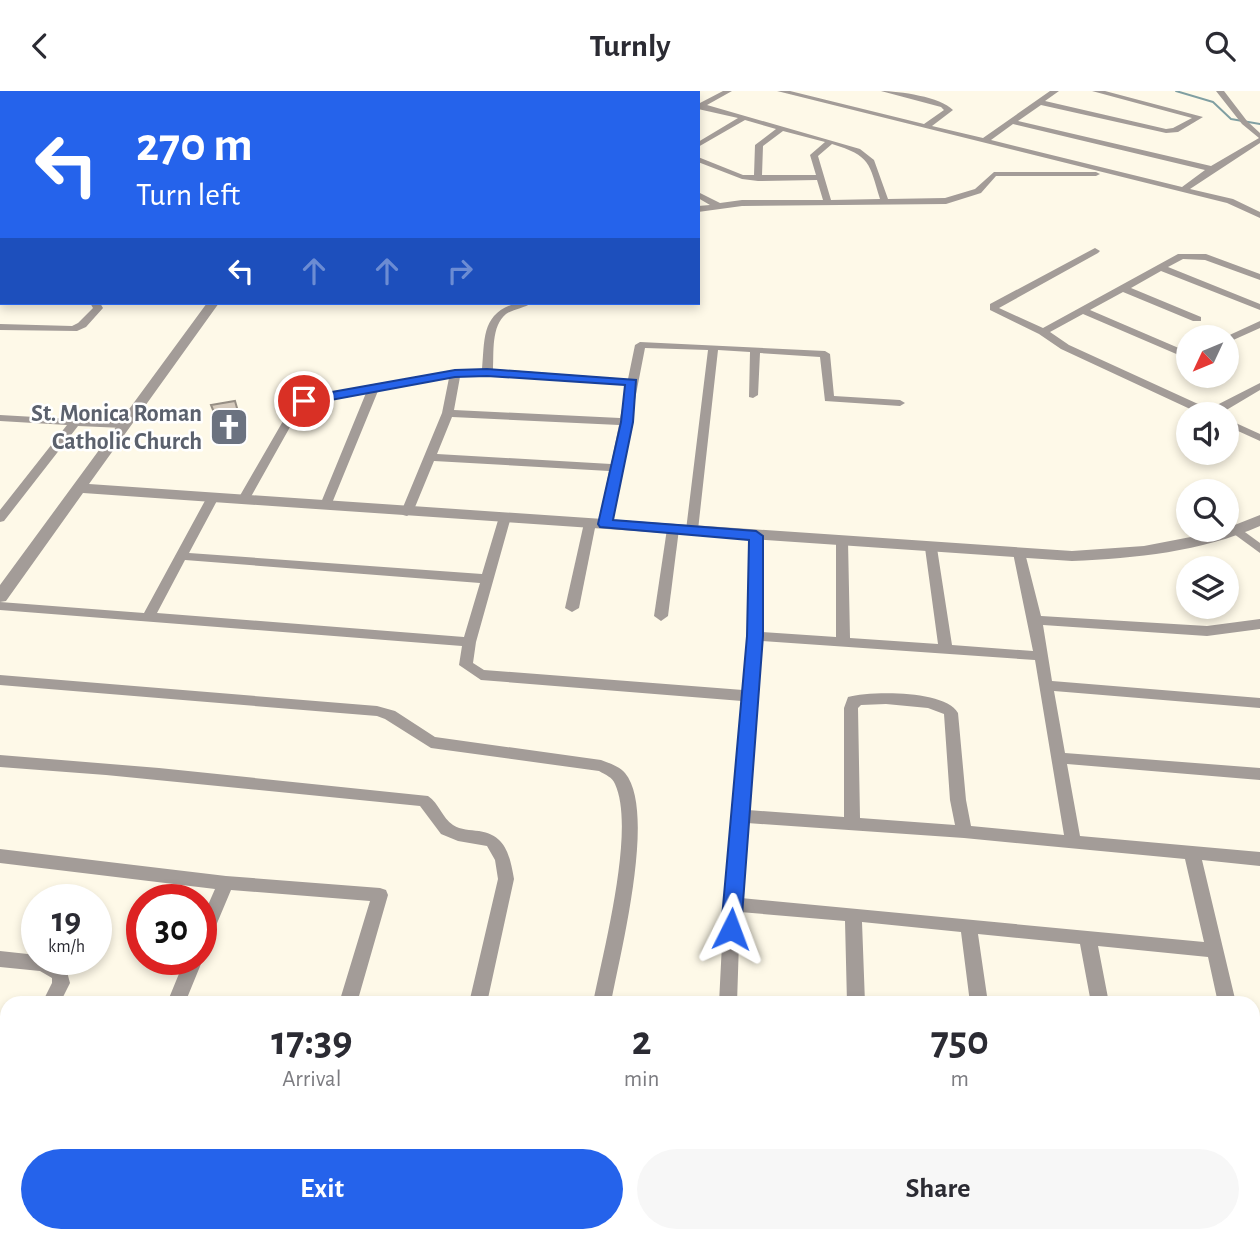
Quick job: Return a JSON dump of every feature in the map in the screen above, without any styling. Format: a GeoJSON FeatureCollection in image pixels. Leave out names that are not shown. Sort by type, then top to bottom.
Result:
{"type":"FeatureCollection","features":[{"type":"Feature","properties":{"kind":"street"},"geometry":{"type":"LineString","coordinates":[[700,107],[728,91]]}},
{"type":"Feature","properties":{"kind":"street"},"geometry":{"type":"LineString","coordinates":[[781,91],[1184,190],[1247,207],[1260,215]]}},
{"type":"Feature","properties":{"kind":"street"},"geometry":{"type":"LineString","coordinates":[[885,91],[944,105],[949,110],[926,126]]}},
{"type":"Feature","properties":{"kind":"street"},"geometry":{"type":"LineString","coordinates":[[986,140],[1055,91]]}},
{"type":"Feature","properties":{"kind":"street"},"geometry":{"type":"LineString","coordinates":[[1039,102],[1166,131],[1175,130],[1199,117],[1097,91]]}},
{"type":"Feature","properties":{"kind":"street"},"geometry":{"type":"LineString","coordinates":[[1184,190],[1260,138],[1220,91]]}},
{"type":"Feature","properties":{"kind":"street"},"geometry":{"type":"LineString","coordinates":[[700,107],[862,150],[870,157],[885,203]]}},
{"type":"Feature","properties":{"kind":"street"},"geometry":{"type":"LineString","coordinates":[[700,144],[744,118]]}},
{"type":"Feature","properties":{"kind":"street"},"geometry":{"type":"LineString","coordinates":[[1010,121],[1212,169]]}},
{"type":"Feature","properties":{"kind":"street"},"geometry":{"type":"LineString","coordinates":[[758,179],[759,145],[782,128]]}},
{"type":"Feature","properties":{"kind":"street"},"geometry":{"type":"LineString","coordinates":[[828,203],[814,155],[831,141]]}},
{"type":"Feature","properties":{"kind":"street"},"geometry":{"type":"LineString","coordinates":[[700,160],[742,177],[820,178]]}},
{"type":"Feature","properties":{"kind":"street"},"geometry":{"type":"LineString","coordinates":[[700,209],[743,203],[934,202],[959,197],[985,186],[994,174],[1094,175],[1105,171]]}},
{"type":"Feature","properties":{"kind":"street"},"geometry":{"type":"LineString","coordinates":[[700,195],[717,205]]}},
{"type":"Feature","properties":{"kind":"street"},"geometry":{"type":"LineString","coordinates":[[1247,207],[1260,202]]}},
{"type":"Feature","properties":{"kind":"street"},"geometry":{"type":"LineString","coordinates":[[1095,251],[993,306],[995,310],[1043,332],[1065,347],[1186,402]]}},
{"type":"Feature","properties":{"kind":"street"},"geometry":{"type":"LineString","coordinates":[[1043,332],[1181,256],[1195,255],[1260,277]]}},
{"type":"Feature","properties":{"kind":"street"},"geometry":{"type":"LineString","coordinates":[[1160,267],[1260,307]]}},
{"type":"Feature","properties":{"kind":"street"},"geometry":{"type":"LineString","coordinates":[[1123,288],[1197,319]]}},
{"type":"Feature","properties":{"kind":"street"},"geometry":{"type":"LineString","coordinates":[[0,327],[73,329],[82,325],[98,308],[96,305]]}},
{"type":"Feature","properties":{"kind":"street"},"geometry":{"type":"LineString","coordinates":[[0,597],[212,305]]}},
{"type":"Feature","properties":{"kind":"street"},"geometry":{"type":"LineString","coordinates":[[487,372],[492,322],[502,311],[521,305]]}},
{"type":"Feature","properties":{"kind":"street"},"geometry":{"type":"LineString","coordinates":[[1081,310],[1176,351]]}},
{"type":"Feature","properties":{"kind":"street"},"geometry":{"type":"LineString","coordinates":[[1239,334],[1260,324]]}},
{"type":"Feature","properties":{"kind":"street"},"geometry":{"type":"LineString","coordinates":[[572,608],[597,523],[617,468],[640,345],[825,354],[829,399],[900,403]]}},
{"type":"Feature","properties":{"kind":"street"},"geometry":{"type":"LineString","coordinates":[[692,530],[713,347]]}},
{"type":"Feature","properties":{"kind":"street"},"geometry":{"type":"LineString","coordinates":[[753,395],[755,349]]}},
{"type":"Feature","properties":{"kind":"street"},"geometry":{"type":"LineString","coordinates":[[244,499],[300,403],[455,373],[487,372],[632,382]]}},
{"type":"Feature","properties":{"kind":"street"},"geometry":{"type":"LineString","coordinates":[[407,512],[448,413],[455,373]]}},
{"type":"Feature","properties":{"kind":"street"},"geometry":{"type":"LineString","coordinates":[[1233,402],[1260,386]]}},
{"type":"Feature","properties":{"kind":"street"},"geometry":{"type":"LineString","coordinates":[[326,505],[374,387]]}},
{"type":"Feature","properties":{"kind":"street"},"geometry":{"type":"LineString","coordinates":[[448,413],[627,422]]}},
{"type":"Feature","properties":{"kind":"street"},"geometry":{"type":"LineString","coordinates":[[0,418],[123,425]]}},
{"type":"Feature","properties":{"kind":"street"},"geometry":{"type":"LineString","coordinates":[[0,518],[75,422]]}},
{"type":"Feature","properties":{"kind":"street"},"geometry":{"type":"LineString","coordinates":[[1239,428],[1260,439]]}},
{"type":"Feature","properties":{"kind":"street"},"geometry":{"type":"LineString","coordinates":[[430,457],[617,468]]}},
{"type":"Feature","properties":{"kind":"street"},"geometry":{"type":"LineString","coordinates":[[77,488],[1019,553],[1114,554],[1192,542]]}},
{"type":"Feature","properties":{"kind":"street"},"geometry":{"type":"LineString","coordinates":[[149,616],[213,497]]}},
{"type":"Feature","properties":{"kind":"street"},"geometry":{"type":"LineString","coordinates":[[505,517],[469,642],[466,665],[481,675],[751,696]]}},
{"type":"Feature","properties":{"kind":"street"},"geometry":{"type":"LineString","coordinates":[[1239,530],[1260,520]]}},
{"type":"Feature","properties":{"kind":"street"},"geometry":{"type":"LineString","coordinates":[[662,616],[673,529]]}},
{"type":"Feature","properties":{"kind":"street"},"geometry":{"type":"LineString","coordinates":[[1239,532],[1260,549]]}},
{"type":"Feature","properties":{"kind":"street"},"geometry":{"type":"LineString","coordinates":[[729,996],[732,904],[755,636],[756,536]]}},
{"type":"Feature","properties":{"kind":"street"},"geometry":{"type":"LineString","coordinates":[[842,541],[843,642]]}},
{"type":"Feature","properties":{"kind":"street"},"geometry":{"type":"LineString","coordinates":[[931,548],[946,650]]}},
{"type":"Feature","properties":{"kind":"street"},"geometry":{"type":"LineString","coordinates":[[1019,553],[1035,620],[1073,842]]}},
{"type":"Feature","properties":{"kind":"street"},"geometry":{"type":"LineString","coordinates":[[180,556],[488,579]]}},
{"type":"Feature","properties":{"kind":"street"},"geometry":{"type":"LineString","coordinates":[[0,606],[469,642]]}},
{"type":"Feature","properties":{"kind":"street"},"geometry":{"type":"LineString","coordinates":[[1035,620],[1206,631],[1260,624]]}},
{"type":"Feature","properties":{"kind":"street"},"geometry":{"type":"LineString","coordinates":[[755,636],[1041,656]]}},
{"type":"Feature","properties":{"kind":"street"},"geometry":{"type":"LineString","coordinates":[[0,680],[377,711],[390,715],[431,742],[601,767],[615,772],[623,782],[630,803],[630,824],[627,862],[603,996]]}},
{"type":"Feature","properties":{"kind":"street"},"geometry":{"type":"LineString","coordinates":[[1045,685],[1260,703]]}},
{"type":"Feature","properties":{"kind":"street"},"geometry":{"type":"LineString","coordinates":[[852,824],[850,708],[853,701],[912,702],[940,705],[948,709],[952,717],[958,800],[964,832]]}},
{"type":"Feature","properties":{"kind":"street"},"geometry":{"type":"LineString","coordinates":[[1058,758],[1260,774]]}},
{"type":"Feature","properties":{"kind":"street"},"geometry":{"type":"LineString","coordinates":[[0,761],[127,769],[263,786],[423,800],[429,803],[446,828],[495,843],[504,863],[506,879],[480,996]]}},
{"type":"Feature","properties":{"kind":"street"},"geometry":{"type":"LineString","coordinates":[[741,816],[964,832],[1260,859]]}},
{"type":"Feature","properties":{"kind":"street"},"geometry":{"type":"LineString","coordinates":[[1192,854],[1225,996]]}},
{"type":"Feature","properties":{"kind":"street"},"geometry":{"type":"LineString","coordinates":[[0,856],[226,883],[380,895],[350,996]]}},
{"type":"Feature","properties":{"kind":"street"},"geometry":{"type":"LineString","coordinates":[[217,904],[226,883]]}},
{"type":"Feature","properties":{"kind":"street"},"geometry":{"type":"LineString","coordinates":[[732,904],[853,913],[1213,950]]}},
{"type":"Feature","properties":{"kind":"street"},"geometry":{"type":"LineString","coordinates":[[853,913],[856,996]]}},
{"type":"Feature","properties":{"kind":"street"},"geometry":{"type":"LineString","coordinates":[[969,927],[978,996]]}},
{"type":"Feature","properties":{"kind":"street"},"geometry":{"type":"LineString","coordinates":[[1088,939],[1099,996]]}},
{"type":"Feature","properties":{"kind":"street"},"geometry":{"type":"LineString","coordinates":[[0,959],[43,963],[55,969],[60,974],[61,983],[54,996]]}},
{"type":"Feature","properties":{"kind":"street"},"geometry":{"type":"LineString","coordinates":[[179,996],[187,975]]}},
{"type":"Feature","properties":{"kind":"building"},"geometry":{"type":"Polygon","coordinates":[[[235,401],[239,415],[234,416],[236,424],[220,427],[211,405],[235,401]]]}},
{"type":"Feature","properties":{"kind":"waterway"},"geometry":{"type":"LineString","coordinates":[[1176,91],[1213,102],[1231,119],[1260,124]]}},
{"type":"Feature","properties":{"kind":"place","name":"St. Monica Roman Catholic Church"},"geometry":{"type":"Point","coordinates":[229,427]}},
{"type":"Feature","properties":{"kind":"route"},"geometry":{"type":"LineString","coordinates":[[304,401],[455,373],[487,372],[632,382],[627,422],[605,524],[756,536],[755,636],[731,929]]}}]}
